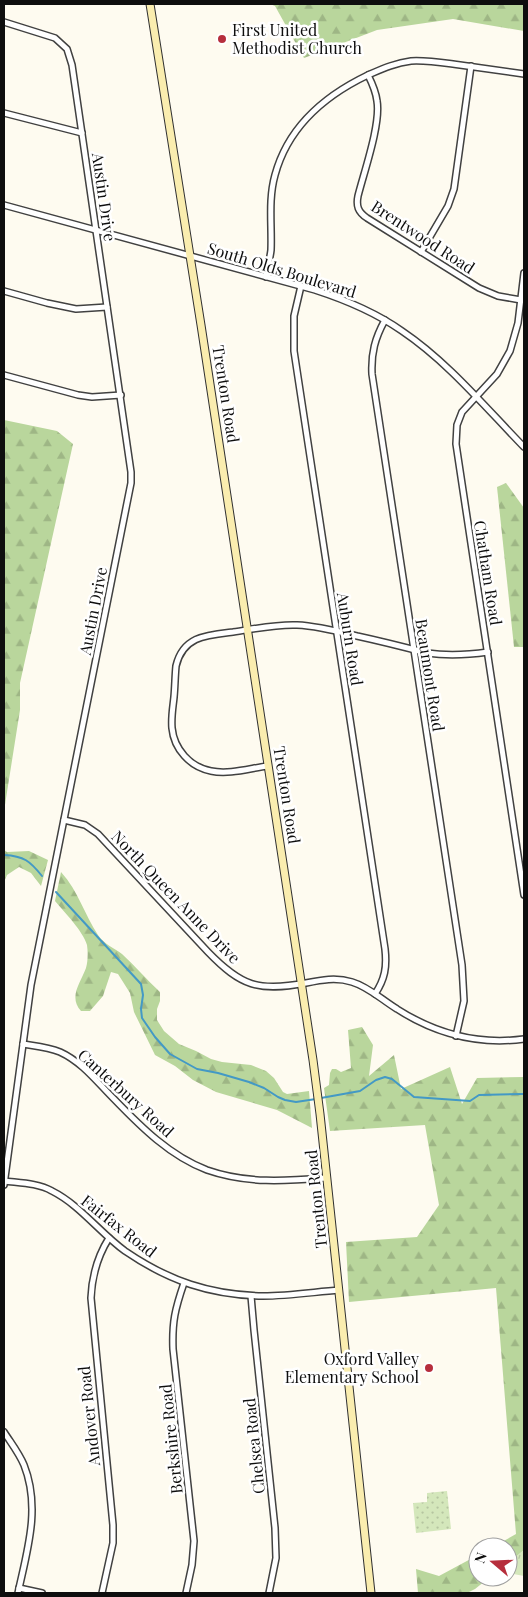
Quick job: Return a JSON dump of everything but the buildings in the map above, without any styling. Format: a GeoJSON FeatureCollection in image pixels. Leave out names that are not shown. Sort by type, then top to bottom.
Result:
{"type":"FeatureCollection","features":[{"type":"Feature","properties":{"kind":"main road","name":"Trenton Road"},"geometry":{"type":"LineString","coordinates":[[150,4],[318,1092],[371,1593]]}},
{"type":"Feature","properties":{"kind":"street","name":"Austin Drive"},"geometry":{"type":"LineString","coordinates":[[4,22],[50,36],[61,42],[67,49],[72,66],[131,464],[131,483],[31,985],[4,1185]]}},
{"type":"Feature","properties":{"kind":"street"},"geometry":{"type":"LineString","coordinates":[[266,277],[271,250],[270,209],[275,175],[283,154],[296,131],[314,110],[335,93],[387,67],[413,61],[471,66],[524,74]]}},
{"type":"Feature","properties":{"kind":"street"},"geometry":{"type":"LineString","coordinates":[[421,252],[448,206],[454,189],[471,66]]}},
{"type":"Feature","properties":{"kind":"street","name":"Brentwood Road"},"geometry":{"type":"LineString","coordinates":[[368,75],[376,96],[378,112],[358,196],[358,207],[361,214],[490,293],[521,300]]}},
{"type":"Feature","properties":{"kind":"street"},"geometry":{"type":"LineString","coordinates":[[4,113],[82,133]]}},
{"type":"Feature","properties":{"kind":"street","name":"South Olds Boulevard"},"geometry":{"type":"LineString","coordinates":[[4,205],[341,298],[385,320],[421,345],[440,361],[524,447]]}},
{"type":"Feature","properties":{"kind":"street","name":"Chatham Road"},"geometry":{"type":"LineString","coordinates":[[524,273],[513,342],[507,358],[497,374],[459,417],[456,431],[456,444],[524,895]]}},
{"type":"Feature","properties":{"kind":"street","name":"Auburn Road"},"geometry":{"type":"LineString","coordinates":[[301,286],[294,316],[294,351],[385,949],[385,975],[375,994]]}},
{"type":"Feature","properties":{"kind":"street"},"geometry":{"type":"LineString","coordinates":[[4,291],[47,304],[76,309],[107,307]]}},
{"type":"Feature","properties":{"kind":"street","name":"Beaumont Road"},"geometry":{"type":"LineString","coordinates":[[385,320],[374,344],[371,361],[372,374],[463,980],[464,1001],[456,1036]]}},
{"type":"Feature","properties":{"kind":"street"},"geometry":{"type":"LineString","coordinates":[[4,375],[78,395],[92,397],[121,395]]}},
{"type":"Feature","properties":{"kind":"street"},"geometry":{"type":"LineString","coordinates":[[268,766],[211,771],[193,764],[184,756],[176,743],[172,726],[176,666],[183,649],[195,640],[202,637],[280,625],[296,625],[316,627],[452,656],[488,652]]}},
{"type":"Feature","properties":{"kind":"street","name":"North Queen Anne Drive"},"geometry":{"type":"LineString","coordinates":[[64,820],[85,825],[98,834],[208,952],[231,974],[243,981],[259,986],[272,987],[322,980],[339,980],[358,984],[422,1024],[456,1036],[496,1041],[524,1039]]}},
{"type":"Feature","properties":{"kind":"street","name":"Canterbury Road"},"geometry":{"type":"LineString","coordinates":[[23,1044],[54,1050],[72,1059],[89,1073],[114,1100],[158,1141],[174,1153],[206,1169],[255,1181],[327,1178]]}},
{"type":"Feature","properties":{"kind":"street","name":"Fairfax Road"},"geometry":{"type":"LineString","coordinates":[[4,1181],[52,1190],[74,1206],[125,1250],[169,1278],[184,1283],[218,1292],[251,1296],[339,1290]]}},
{"type":"Feature","properties":{"kind":"street","name":"Andover Road"},"geometry":{"type":"LineString","coordinates":[[102,1593],[113,1543],[113,1525],[91,1298],[94,1271],[109,1238]]}},
{"type":"Feature","properties":{"kind":"street","name":"Berkshire Road"},"geometry":{"type":"LineString","coordinates":[[184,1283],[176,1306],[173,1331],[194,1541],[192,1565],[186,1593]]}},
{"type":"Feature","properties":{"kind":"street","name":"Chelsea Road"},"geometry":{"type":"LineString","coordinates":[[251,1296],[275,1528],[276,1558],[269,1593]]}},
{"type":"Feature","properties":{"kind":"street"},"geometry":{"type":"LineString","coordinates":[[4,1432],[24,1465],[32,1494],[32,1522],[18,1591],[42,1593]]}},
{"type":"Feature","properties":{"kind":"green space"},"geometry":{"type":"Polygon","coordinates":[[[270,4],[524,4],[524,31],[453,19],[377,30],[304,58],[275,6],[270,4]]]}},
{"type":"Feature","properties":{"kind":"green space"},"geometry":{"type":"Polygon","coordinates":[[[4,420],[57,431],[73,444],[20,683],[20,710],[4,811],[4,420]]]}},
{"type":"Feature","properties":{"kind":"green space"},"geometry":{"type":"Polygon","coordinates":[[[506,483],[524,508],[524,647],[514,647],[497,487],[506,483]]]}},
{"type":"Feature","properties":{"kind":"green space"},"geometry":{"type":"Polygon","coordinates":[[[4,850],[7,852],[29,851],[48,860],[41,886],[31,873],[19,867],[7,875],[4,882],[4,850]]]}},
{"type":"Feature","properties":{"kind":"green space"},"geometry":{"type":"Polygon","coordinates":[[[61,872],[77,895],[100,938],[122,954],[160,992],[157,1020],[164,1031],[179,1044],[211,1059],[251,1065],[266,1071],[274,1078],[283,1092],[287,1094],[309,1091],[312,1128],[277,1110],[216,1092],[193,1080],[175,1066],[155,1055],[134,1012],[130,993],[118,974],[111,972],[103,996],[90,1011],[81,1011],[77,1006],[76,995],[87,965],[87,945],[78,928],[55,901],[61,872]]]}},
{"type":"Feature","properties":{"kind":"green space"},"geometry":{"type":"Polygon","coordinates":[[[362,1027],[373,1045],[369,1076],[394,1055],[401,1089],[450,1067],[462,1104],[477,1078],[524,1077],[524,1550],[518,1555],[518,1537],[511,1537],[516,1534],[496,1288],[349,1302],[346,1242],[417,1237],[439,1205],[425,1125],[330,1131],[324,1088],[329,1085],[332,1069],[341,1072],[351,1068],[348,1030],[362,1027]]]}},
{"type":"Feature","properties":{"kind":"green space"},"geometry":{"type":"Polygon","coordinates":[[[447,1491],[451,1529],[416,1533],[413,1503],[427,1502],[427,1493],[447,1491]]]}},
{"type":"Feature","properties":{"kind":"green space"},"geometry":{"type":"Polygon","coordinates":[[[524,1550],[524,1576],[518,1575],[518,1555],[524,1550]]]}},
{"type":"Feature","properties":{"kind":"green space"},"geometry":{"type":"Polygon","coordinates":[[[468,1560],[468,1587],[478,1587],[467,1593],[418,1593],[416,1569],[439,1576],[468,1560]]]}},
{"type":"Feature","properties":{"kind":"waterway"},"geometry":{"type":"LineString","coordinates":[[4,855],[26,860],[42,876]]}},
{"type":"Feature","properties":{"kind":"waterway"},"geometry":{"type":"LineString","coordinates":[[56,892],[141,984],[143,995],[142,1018],[170,1054],[197,1069],[249,1082],[285,1100],[296,1102],[316,1099]]}},
{"type":"Feature","properties":{"kind":"waterway"},"geometry":{"type":"LineString","coordinates":[[321,1098],[360,1091],[376,1080],[385,1077],[392,1079],[414,1097],[470,1101],[479,1095],[524,1094]]}},
{"type":"Feature","properties":{"kind":"place","name":"First United Methodist Church"},"geometry":{"type":"Point","coordinates":[222,39]}},
{"type":"Feature","properties":{"kind":"place","name":"Oxford Valley Elementary School"},"geometry":{"type":"Point","coordinates":[429,1368]}}]}
